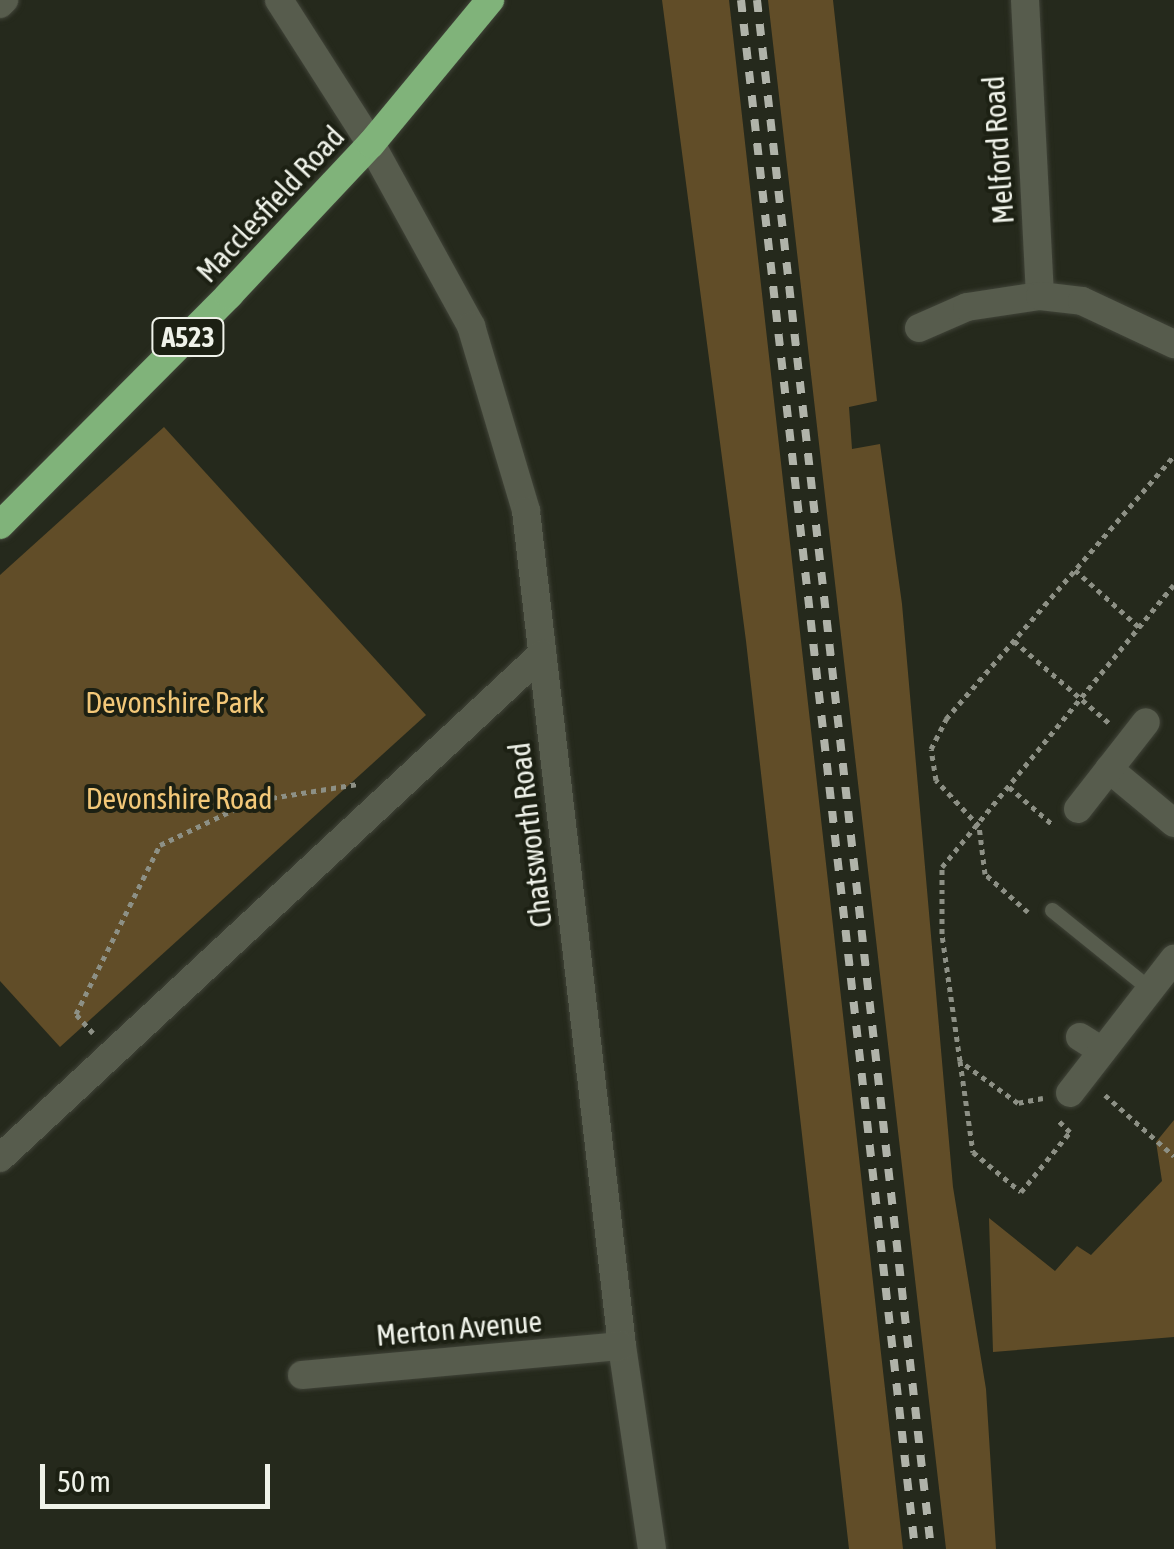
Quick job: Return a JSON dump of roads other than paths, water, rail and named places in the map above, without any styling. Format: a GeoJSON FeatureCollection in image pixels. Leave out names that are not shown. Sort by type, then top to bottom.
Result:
{"type":"FeatureCollection","features":[{"type":"Feature","properties":{"kind":"highway","name":"Macclesfield Road"},"geometry":{"type":"LineString","coordinates":[[0,525],[370,144],[490,0]]}},
{"type":"Feature","properties":{"kind":"street","name":"Chatsworth Road"},"geometry":{"type":"LineString","coordinates":[[280,0],[370,144],[471,326],[526,510],[622,1346],[652,1549]]}},
{"type":"Feature","properties":{"kind":"street","name":"Melford Road"},"geometry":{"type":"LineString","coordinates":[[1025,0],[1040,296]]}},
{"type":"Feature","properties":{"kind":"street"},"geometry":{"type":"LineString","coordinates":[[919,328],[967,307],[1040,296],[1082,301],[1174,344]]}},
{"type":"Feature","properties":{"kind":"street"},"geometry":{"type":"LineString","coordinates":[[0,1158],[542,654]]}},
{"type":"Feature","properties":{"kind":"street"},"geometry":{"type":"LineString","coordinates":[[1078,809],[1138,732]]}},
{"type":"Feature","properties":{"kind":"street"},"geometry":{"type":"LineString","coordinates":[[1109,769],[1174,822]]}},
{"type":"Feature","properties":{"kind":"street"},"geometry":{"type":"LineString","coordinates":[[1077,1084],[1091,1044],[1150,989],[1174,959]]}},
{"type":"Feature","properties":{"kind":"street","name":"Merton Avenue"},"geometry":{"type":"LineString","coordinates":[[302,1376],[622,1346]]}},
{"type":"Feature","properties":{"kind":"lane"},"geometry":{"type":"LineString","coordinates":[[1052,910],[1150,989]]}},
{"type":"Feature","properties":{"kind":"railway"},"geometry":{"type":"LineString","coordinates":[[741,0],[915,1549]]}},
{"type":"Feature","properties":{"kind":"railway"},"geometry":{"type":"LineString","coordinates":[[757,0],[931,1549]]}},
{"type":"Feature","properties":{"kind":"park label","name":"Devonshire Park"},"geometry":{"type":"Point","coordinates":[175,702]}},
{"type":"Feature","properties":{"kind":"park label","name":"Devonshire Road"},"geometry":{"type":"Point","coordinates":[179,798]}}]}
